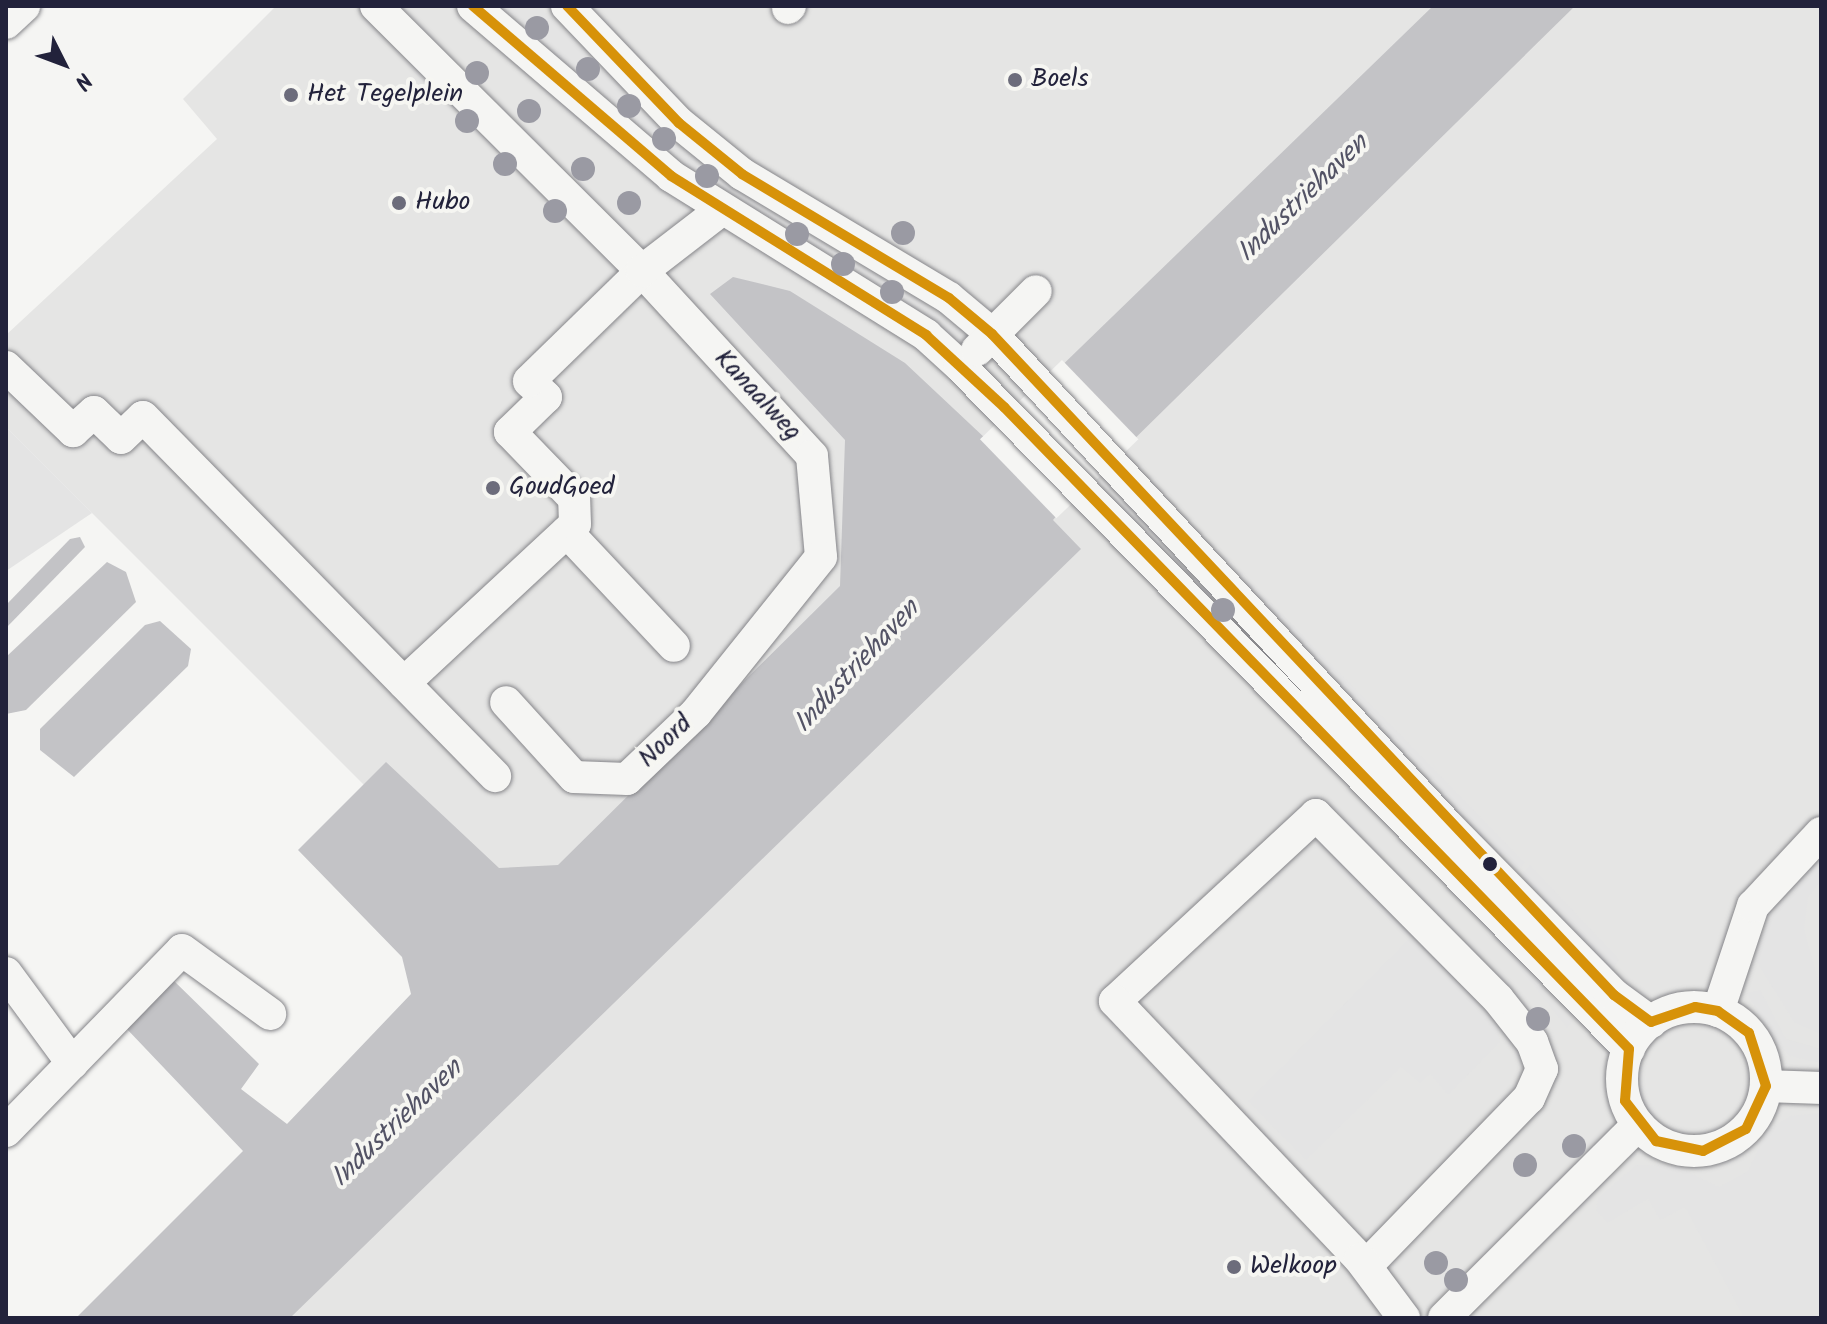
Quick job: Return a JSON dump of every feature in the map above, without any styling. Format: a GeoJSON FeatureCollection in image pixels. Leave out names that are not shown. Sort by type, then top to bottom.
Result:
{"type":"FeatureCollection","features":[{"type":"Feature","properties":{"kind":"street"},"geometry":{"type":"LineString","coordinates":[[6,23],[24,6]]}},
{"type":"Feature","properties":{"kind":"street"},"geometry":{"type":"LineString","coordinates":[[473,6],[720,211],[926,335],[1004,407],[1629,1049]]}},
{"type":"Feature","properties":{"kind":"street"},"geometry":{"type":"LineString","coordinates":[[567,6],[679,123],[742,174],[949,298],[992,334],[1117,465],[1167,499],[1447,825],[1614,995],[1651,1022]]}},
{"type":"Feature","properties":{"kind":"street","name":"Kanaalweg"},"geometry":{"type":"LineString","coordinates":[[389,10],[642,271],[812,456],[821,557],[740,659]]}},
{"type":"Feature","properties":{"kind":"street"},"geometry":{"type":"LineString","coordinates":[[404,683],[575,524],[574,498],[510,432],[546,397],[529,381],[642,271],[720,211]]}},
{"type":"Feature","properties":{"kind":"street"},"geometry":{"type":"LineString","coordinates":[[960,366],[1036,291]]}},
{"type":"Feature","properties":{"kind":"street"},"geometry":{"type":"LineString","coordinates":[[6,367],[73,431],[94,412],[121,438],[143,417],[495,776]]}},
{"type":"Feature","properties":{"kind":"street"},"geometry":{"type":"LineString","coordinates":[[1131,537],[1167,499]]}},
{"type":"Feature","properties":{"kind":"street"},"geometry":{"type":"LineString","coordinates":[[567,532],[674,646]]}},
{"type":"Feature","properties":{"kind":"street","name":"Noord"},"geometry":{"type":"LineString","coordinates":[[506,702],[574,777],[627,779],[740,659]]}},
{"type":"Feature","properties":{"kind":"street"},"geometry":{"type":"LineString","coordinates":[[1366,1266],[1529,1098],[1542,1069],[1515,1019],[1316,815],[1115,1001],[1366,1266],[1404,1318]]}},
{"type":"Feature","properties":{"kind":"street"},"geometry":{"type":"LineString","coordinates":[[1718,1011],[1753,906],[1821,833]]}},
{"type":"Feature","properties":{"kind":"street"},"geometry":{"type":"LineString","coordinates":[[6,1131],[182,950],[270,1014]]}},
{"type":"Feature","properties":{"kind":"street"},"geometry":{"type":"LineString","coordinates":[[6,973],[72,1063]]}},
{"type":"Feature","properties":{"kind":"street"},"geometry":{"type":"LineString","coordinates":[[1695,1007],[1718,1011],[1760,1049],[1766,1086],[1746,1129],[1715,1148],[1679,1150],[1638,1125],[1622,1075],[1629,1049],[1651,1022],[1695,1007]]}},
{"type":"Feature","properties":{"kind":"street"},"geometry":{"type":"LineString","coordinates":[[1766,1086],[1821,1088]]}},
{"type":"Feature","properties":{"kind":"street"},"geometry":{"type":"LineString","coordinates":[[1444,1318],[1638,1125]]}},
{"type":"Feature","properties":{"kind":"shaded area"},"geometry":{"type":"Polygon","coordinates":[[[276,6],[1821,6],[1821,1318],[229,1318],[569,990],[6,427],[6,335],[217,139],[183,99],[276,6]]]}},
{"type":"Feature","properties":{"kind":"shaded area"},"geometry":{"type":"Polygon","coordinates":[[[498,6],[539,6],[690,155],[909,292],[971,340],[961,350],[720,193],[498,6]]]}},
{"type":"Feature","properties":{"kind":"shaded area"},"geometry":{"type":"Polygon","coordinates":[[[6,427],[92,513],[6,571],[6,427]]]}},
{"type":"Feature","properties":{"kind":"shaded area"},"geometry":{"type":"Polygon","coordinates":[[[1211,542],[1525,863],[1518,869],[1502,853],[1493,859],[1211,542]]]}},
{"type":"Feature","properties":{"kind":"shaded area"},"geometry":{"type":"Polygon","coordinates":[[[1339,851],[1495,1009],[1500,1042],[1448,1095],[1430,1074],[1420,1083],[1401,1067],[1306,1160],[1248,1101],[1409,939],[1329,861],[1339,851]]]}},
{"type":"Feature","properties":{"kind":"shaded area"},"geometry":{"type":"Polygon","coordinates":[[[1821,854],[1821,881],[1808,897],[1804,929],[1821,991],[1821,1034],[1794,1022],[1753,956],[1783,889],[1821,854]]]}},
{"type":"Feature","properties":{"kind":"shaded area"},"geometry":{"type":"Polygon","coordinates":[[[1530,865],[1619,959],[1607,977],[1531,897],[1537,889],[1522,874],[1530,865]]]}},
{"type":"Feature","properties":{"kind":"shaded area"},"geometry":{"type":"Polygon","coordinates":[[[1501,940],[1577,1016],[1567,1028],[1499,942],[1501,940]]]}},
{"type":"Feature","properties":{"kind":"shaded area"},"geometry":{"type":"Polygon","coordinates":[[[1760,990],[1786,1039],[1821,1049],[1821,1063],[1790,1056],[1774,1041],[1747,993],[1760,990]]]}},
{"type":"Feature","properties":{"kind":"shaded area"},"geometry":{"type":"Polygon","coordinates":[[[1821,1113],[1821,1318],[1744,1318],[1685,1207],[1660,1220],[1648,1199],[1607,1223],[1596,1210],[1598,1198],[1636,1165],[1676,1166],[1719,1187],[1748,1171],[1767,1131],[1790,1116],[1821,1113]]]}},
{"type":"Feature","properties":{"kind":"water","name":"Industriehaven"},"geometry":{"type":"Polygon","coordinates":[[[1433,6],[1575,6],[1059,513],[1053,520],[1081,549],[290,1318],[76,1318],[243,1151],[125,1027],[173,980],[259,1064],[241,1089],[287,1124],[411,994],[402,957],[298,850],[386,762],[499,868],[558,865],[840,586],[845,440],[710,294],[733,277],[790,291],[905,363],[986,439],[1433,6]]]}},
{"type":"Feature","properties":{"kind":"water"},"geometry":{"type":"Polygon","coordinates":[[[80,537],[85,547],[6,628],[6,605],[70,539],[80,537]]]}},
{"type":"Feature","properties":{"kind":"water"},"geometry":{"type":"Polygon","coordinates":[[[107,562],[126,572],[136,602],[26,710],[6,714],[6,657],[107,562]]]}},
{"type":"Feature","properties":{"kind":"water"},"geometry":{"type":"Polygon","coordinates":[[[160,621],[191,649],[188,666],[74,777],[40,750],[40,729],[145,625],[160,621]]]}},
{"type":"Feature","properties":{"kind":"pier"},"geometry":{"type":"Polygon","coordinates":[[[1062,360],[1138,439],[1056,518],[980,439],[1062,360]]]}},
{"type":"Feature","properties":{"kind":"transit line"},"geometry":{"type":"LineString","coordinates":[[473,6],[671,176],[926,335],[1004,407],[1629,1049],[1625,1101],[1656,1141],[1703,1151],[1746,1129],[1766,1086],[1749,1033],[1718,1011],[1695,1007],[1651,1022],[1614,995],[992,334],[949,298],[742,174],[679,123],[567,6]]}},
{"type":"Feature","properties":{"kind":"place","name":"Boels"},"geometry":{"type":"Point","coordinates":[1015,80]}},
{"type":"Feature","properties":{"kind":"place","name":"Het Tegelplein"},"geometry":{"type":"Point","coordinates":[291,95]}},
{"type":"Feature","properties":{"kind":"place","name":"Hubo"},"geometry":{"type":"Point","coordinates":[399,203]}},
{"type":"Feature","properties":{"kind":"place","name":"GoudGoed"},"geometry":{"type":"Point","coordinates":[493,488]}},
{"type":"Feature","properties":{"kind":"place","name":"Welkoop"},"geometry":{"type":"Point","coordinates":[1234,1267]}}]}
